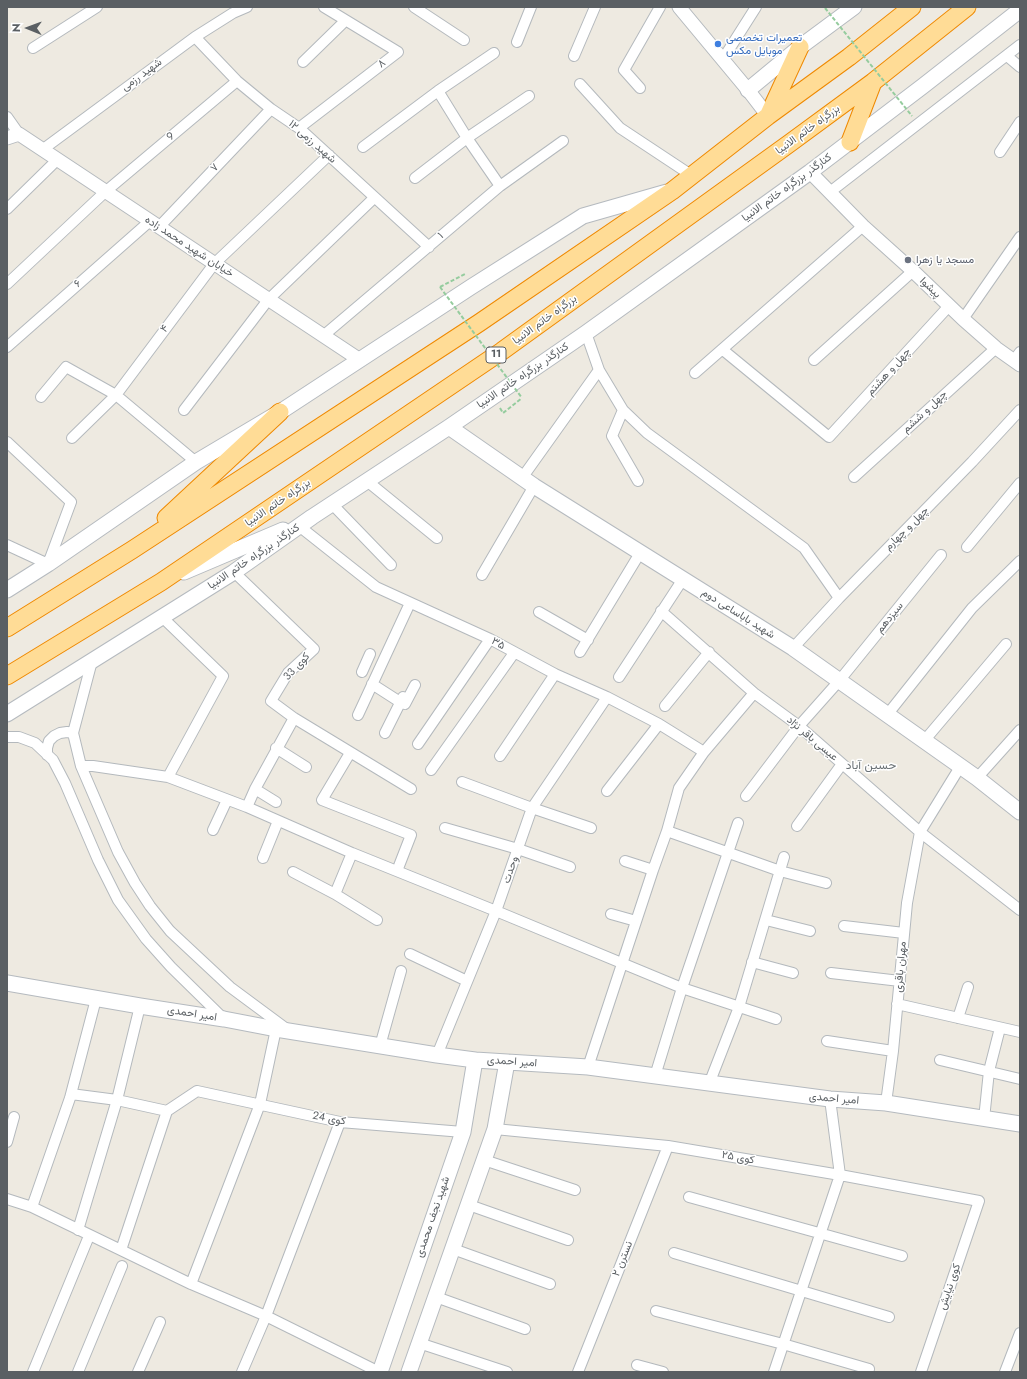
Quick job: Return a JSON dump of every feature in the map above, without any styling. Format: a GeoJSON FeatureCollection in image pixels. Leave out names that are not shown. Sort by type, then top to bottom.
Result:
{"type":"FeatureCollection","features":[{"type":"Feature","properties":{"kind":"highway"},"geometry":{"type":"LineString","coordinates":[[7,628],[132,550],[479,323],[672,191],[768,116],[849,57],[912,7]]}},
{"type":"Feature","properties":{"kind":"highway","name":"بزرگراه خاتم الانبیا"},"geometry":{"type":"LineString","coordinates":[[7,676],[161,582],[502,351],[873,82],[967,7]]}},
{"type":"Feature","properties":{"kind":"highway"},"geometry":{"type":"LineString","coordinates":[[768,116],[800,47]]}},
{"type":"Feature","properties":{"kind":"highway"},"geometry":{"type":"LineString","coordinates":[[850,142],[873,82]]}},
{"type":"Feature","properties":{"kind":"highway"},"geometry":{"type":"LineString","coordinates":[[132,550],[280,412]]}},
{"type":"Feature","properties":{"kind":"main road"},"geometry":{"type":"LineString","coordinates":[[748,90],[800,47],[854,7]]}},
{"type":"Feature","properties":{"kind":"main road","name":"کنارگذر بزرگراه خاتم الانبیا"},"geometry":{"type":"LineString","coordinates":[[7,714],[234,572],[312,517],[449,427],[586,334],[810,172],[1020,10]]}},
{"type":"Feature","properties":{"kind":"main road"},"geometry":{"type":"LineString","coordinates":[[7,590],[48,564],[196,462],[280,412],[470,287],[583,216],[672,191]]}},
{"type":"Feature","properties":{"kind":"main road","name":"شهید باباساعی دوم"},"geometry":{"type":"LineString","coordinates":[[449,427],[528,482],[793,648],[977,778],[1020,812]]}},
{"type":"Feature","properties":{"kind":"main road"},"geometry":{"type":"LineString","coordinates":[[161,582],[312,517]]}},
{"type":"Feature","properties":{"kind":"main road","name":"امیر احمدی"},"geometry":{"type":"LineString","coordinates":[[7,983],[437,1055],[475,1060],[588,1068],[830,1099],[886,1103],[1020,1124]]}},
{"type":"Feature","properties":{"kind":"main road","name":"شهید نجف محمدی"},"geometry":{"type":"LineString","coordinates":[[379,1372],[463,1132],[475,1060]]}},
{"type":"Feature","properties":{"kind":"main road"},"geometry":{"type":"LineString","coordinates":[[409,1372],[496,1129],[507,1062]]}},
{"type":"Feature","properties":{"kind":"street"},"geometry":{"type":"LineString","coordinates":[[33,48],[97,7]]}},
{"type":"Feature","properties":{"kind":"street","name":"شهید رزمی"},"geometry":{"type":"LineString","coordinates":[[42,150],[231,10],[247,7]]}},
{"type":"Feature","properties":{"kind":"street","name":"۸"},"geometry":{"type":"LineString","coordinates":[[299,128],[398,52],[324,7]]}},
{"type":"Feature","properties":{"kind":"street"},"geometry":{"type":"LineString","coordinates":[[414,7],[464,40]]}},
{"type":"Feature","properties":{"kind":"street"},"geometry":{"type":"LineString","coordinates":[[517,42],[531,7]]}},
{"type":"Feature","properties":{"kind":"street"},"geometry":{"type":"LineString","coordinates":[[574,56],[595,7]]}},
{"type":"Feature","properties":{"kind":"street"},"geometry":{"type":"LineString","coordinates":[[640,88],[624,70],[660,7]]}},
{"type":"Feature","properties":{"kind":"street"},"geometry":{"type":"LineString","coordinates":[[679,7],[768,116]]}},
{"type":"Feature","properties":{"kind":"street"},"geometry":{"type":"LineString","coordinates":[[723,59],[756,7]]}},
{"type":"Feature","properties":{"kind":"street"},"geometry":{"type":"LineString","coordinates":[[303,62],[345,21]]}},
{"type":"Feature","properties":{"kind":"street","name":"شهید رزمی ۱۲"},"geometry":{"type":"LineString","coordinates":[[195,36],[237,82],[271,109],[299,128],[428,247]]}},
{"type":"Feature","properties":{"kind":"street"},"geometry":{"type":"LineString","coordinates":[[830,192],[1020,45]]}},
{"type":"Feature","properties":{"kind":"street"},"geometry":{"type":"LineString","coordinates":[[363,147],[438,91],[494,53]]}},
{"type":"Feature","properties":{"kind":"street"},"geometry":{"type":"LineString","coordinates":[[1007,56],[1020,67]]}},
{"type":"Feature","properties":{"kind":"street","name":"9"},"geometry":{"type":"LineString","coordinates":[[106,192],[237,82]]}},
{"type":"Feature","properties":{"kind":"street"},"geometry":{"type":"LineString","coordinates":[[580,84],[620,128],[691,176]]}},
{"type":"Feature","properties":{"kind":"street"},"geometry":{"type":"LineString","coordinates":[[438,91],[467,138],[500,186]]}},
{"type":"Feature","properties":{"kind":"street"},"geometry":{"type":"LineString","coordinates":[[415,178],[467,138],[529,96]]}},
{"type":"Feature","properties":{"kind":"street","name":"۷"},"geometry":{"type":"LineString","coordinates":[[154,224],[271,109]]}},
{"type":"Feature","properties":{"kind":"street"},"geometry":{"type":"LineString","coordinates":[[7,117],[13,136]]}},
{"type":"Feature","properties":{"kind":"street"},"geometry":{"type":"LineString","coordinates":[[1000,152],[1020,122]]}},
{"type":"Feature","properties":{"kind":"street","name":"خیابان شهید محمد زاده"},"geometry":{"type":"LineString","coordinates":[[13,136],[42,150],[360,360]]}},
{"type":"Feature","properties":{"kind":"street","name":"۱"},"geometry":{"type":"LineString","coordinates":[[323,336],[500,186],[564,141]]}},
{"type":"Feature","properties":{"kind":"street","name":"۴"},"geometry":{"type":"LineString","coordinates":[[72,438],[116,395],[214,264],[329,156]]}},
{"type":"Feature","properties":{"kind":"street"},"geometry":{"type":"LineString","coordinates":[[7,209],[57,160]]}},
{"type":"Feature","properties":{"kind":"street","name":"پیشوا"},"geometry":{"type":"LineString","coordinates":[[810,172],[863,226],[963,319],[996,348],[1018,359]]}},
{"type":"Feature","properties":{"kind":"street"},"geometry":{"type":"LineString","coordinates":[[7,284],[106,192]]}},
{"type":"Feature","properties":{"kind":"street"},"geometry":{"type":"LineString","coordinates":[[184,410],[268,300],[374,198]]}},
{"type":"Feature","properties":{"kind":"street","name":"۶"},"geometry":{"type":"LineString","coordinates":[[7,347],[154,224]]}},
{"type":"Feature","properties":{"kind":"street"},"geometry":{"type":"LineString","coordinates":[[695,374],[863,226]]}},
{"type":"Feature","properties":{"kind":"street"},"geometry":{"type":"LineString","coordinates":[[963,319],[1020,237]]}},
{"type":"Feature","properties":{"kind":"street"},"geometry":{"type":"LineString","coordinates":[[814,360],[912,271]]}},
{"type":"Feature","properties":{"kind":"street","name":"چهل و هشتم"},"geometry":{"type":"LineString","coordinates":[[723,350],[829,437],[949,306]]}},
{"type":"Feature","properties":{"kind":"street"},"geometry":{"type":"LineString","coordinates":[[586,334],[599,370],[623,410],[647,433],[804,548],[839,598]]}},
{"type":"Feature","properties":{"kind":"street","name":"چهل و ششم"},"geometry":{"type":"LineString","coordinates":[[854,477],[996,348]]}},
{"type":"Feature","properties":{"kind":"street"},"geometry":{"type":"LineString","coordinates":[[41,397],[66,367],[116,395],[196,462]]}},
{"type":"Feature","properties":{"kind":"street"},"geometry":{"type":"LineString","coordinates":[[482,575],[528,482],[599,370]]}},
{"type":"Feature","properties":{"kind":"street"},"geometry":{"type":"LineString","coordinates":[[623,410],[612,436],[638,481]]}},
{"type":"Feature","properties":{"kind":"street","name":"چهل و چهارم"},"geometry":{"type":"LineString","coordinates":[[793,648],[839,598],[972,462],[1020,410]]}},
{"type":"Feature","properties":{"kind":"street"},"geometry":{"type":"LineString","coordinates":[[7,442],[71,502],[48,564],[7,545]]}},
{"type":"Feature","properties":{"kind":"street"},"geometry":{"type":"LineString","coordinates":[[367,481],[438,538]]}},
{"type":"Feature","properties":{"kind":"street"},"geometry":{"type":"LineString","coordinates":[[967,547],[1020,483]]}},
{"type":"Feature","properties":{"kind":"street"},"geometry":{"type":"LineString","coordinates":[[332,504],[391,565]]}},
{"type":"Feature","properties":{"kind":"street","name":"۳۵"},"geometry":{"type":"LineString","coordinates":[[299,526],[376,587],[490,639],[555,674],[607,697],[659,724],[704,752]]}},
{"type":"Feature","properties":{"kind":"street"},"geometry":{"type":"LineString","coordinates":[[580,652],[640,553]]}},
{"type":"Feature","properties":{"kind":"street","name":"سیزدهم"},"geometry":{"type":"LineString","coordinates":[[746,796],[799,726],[839,681],[941,555]]}},
{"type":"Feature","properties":{"kind":"street"},"geometry":{"type":"LineString","coordinates":[[887,715],[972,608],[1020,561]]}},
{"type":"Feature","properties":{"kind":"street","name":"کوی 33"},"geometry":{"type":"LineString","coordinates":[[234,572],[314,649],[288,673],[271,701],[294,718],[411,789]]}},
{"type":"Feature","properties":{"kind":"street"},"geometry":{"type":"LineString","coordinates":[[619,677],[683,579]]}},
{"type":"Feature","properties":{"kind":"street"},"geometry":{"type":"LineString","coordinates":[[358,715],[410,603]]}},
{"type":"Feature","properties":{"kind":"street","name":"عیسی باقر نژاد"},"geometry":{"type":"LineString","coordinates":[[661,611],[754,693],[799,726],[920,832],[1020,910]]}},
{"type":"Feature","properties":{"kind":"street"},"geometry":{"type":"LineString","coordinates":[[539,612],[588,640]]}},
{"type":"Feature","properties":{"kind":"street"},"geometry":{"type":"LineString","coordinates":[[162,617],[223,676],[168,777]]}},
{"type":"Feature","properties":{"kind":"street"},"geometry":{"type":"LineString","coordinates":[[418,744],[490,639]]}},
{"type":"Feature","properties":{"kind":"street"},"geometry":{"type":"LineString","coordinates":[[924,741],[1006,644]]}},
{"type":"Feature","properties":{"kind":"street"},"geometry":{"type":"LineString","coordinates":[[665,706],[709,652]]}},
{"type":"Feature","properties":{"kind":"street"},"geometry":{"type":"LineString","coordinates":[[431,770],[514,653]]}},
{"type":"Feature","properties":{"kind":"street"},"geometry":{"type":"LineString","coordinates":[[370,654],[360,671],[402,698],[405,704],[415,685]]}},
{"type":"Feature","properties":{"kind":"street"},"geometry":{"type":"LineString","coordinates":[[92,661],[73,733],[81,766],[122,858],[146,900],[170,931],[230,987],[283,1030],[260,1104],[191,1284]]}},
{"type":"Feature","properties":{"kind":"street"},"geometry":{"type":"LineString","coordinates":[[500,756],[555,674]]}},
{"type":"Feature","properties":{"kind":"street"},"geometry":{"type":"LineString","coordinates":[[588,1068],[653,870],[668,830],[679,788],[704,752],[754,693]]}},
{"type":"Feature","properties":{"kind":"street","name":"وحدت"},"geometry":{"type":"LineString","coordinates":[[437,1055],[496,911],[532,808],[607,697]]}},
{"type":"Feature","properties":{"kind":"street"},"geometry":{"type":"LineString","coordinates":[[385,733],[402,698]]}},
{"type":"Feature","properties":{"kind":"street"},"geometry":{"type":"LineString","coordinates":[[247,807],[276,748],[294,718]]}},
{"type":"Feature","properties":{"kind":"street"},"geometry":{"type":"LineString","coordinates":[[607,791],[659,724]]}},
{"type":"Feature","properties":{"kind":"street"},"geometry":{"type":"LineString","coordinates":[[977,778],[1020,730]]}},
{"type":"Feature","properties":{"kind":"street"},"geometry":{"type":"LineString","coordinates":[[47,755],[49,741],[54,736],[60,733],[73,733]]}},
{"type":"Feature","properties":{"kind":"street"},"geometry":{"type":"LineString","coordinates":[[7,737],[19,737],[35,743],[53,760],[65,783],[98,860],[118,900],[146,939],[171,967],[224,1019]]}},
{"type":"Feature","properties":{"kind":"street"},"geometry":{"type":"LineString","coordinates":[[276,748],[306,767]]}},
{"type":"Feature","properties":{"kind":"street"},"geometry":{"type":"LineString","coordinates":[[350,753],[322,800],[411,835],[397,871]]}},
{"type":"Feature","properties":{"kind":"street"},"geometry":{"type":"LineString","coordinates":[[797,826],[842,764]]}},
{"type":"Feature","properties":{"kind":"street"},"geometry":{"type":"LineString","coordinates":[[81,766],[93,766],[168,777],[247,807],[352,853],[682,988],[776,1019]]}},
{"type":"Feature","properties":{"kind":"street"},"geometry":{"type":"LineString","coordinates":[[920,832],[960,767]]}},
{"type":"Feature","properties":{"kind":"street"},"geometry":{"type":"LineString","coordinates":[[462,782],[591,828]]}},
{"type":"Feature","properties":{"kind":"street"},"geometry":{"type":"LineString","coordinates":[[255,789],[276,802]]}},
{"type":"Feature","properties":{"kind":"street"},"geometry":{"type":"LineString","coordinates":[[213,830],[226,800]]}},
{"type":"Feature","properties":{"kind":"street"},"geometry":{"type":"LineString","coordinates":[[263,858],[278,821]]}},
{"type":"Feature","properties":{"kind":"street"},"geometry":{"type":"LineString","coordinates":[[655,1076],[682,988],[738,822]]}},
{"type":"Feature","properties":{"kind":"street"},"geometry":{"type":"LineString","coordinates":[[445,828],[518,849],[570,867]]}},
{"type":"Feature","properties":{"kind":"street"},"geometry":{"type":"LineString","coordinates":[[668,830],[780,871],[826,883]]}},
{"type":"Feature","properties":{"kind":"street","name":"مهران باقری"},"geometry":{"type":"LineString","coordinates":[[886,1103],[893,1051],[907,903],[920,832]]}},
{"type":"Feature","properties":{"kind":"street"},"geometry":{"type":"LineString","coordinates":[[335,894],[352,853]]}},
{"type":"Feature","properties":{"kind":"street"},"geometry":{"type":"LineString","coordinates":[[709,1084],[739,1007],[784,857]]}},
{"type":"Feature","properties":{"kind":"street"},"geometry":{"type":"LineString","coordinates":[[625,861],[653,870]]}},
{"type":"Feature","properties":{"kind":"street"},"geometry":{"type":"LineString","coordinates":[[292,872],[335,894],[376,920]]}},
{"type":"Feature","properties":{"kind":"street"},"geometry":{"type":"LineString","coordinates":[[611,914],[636,921]]}},
{"type":"Feature","properties":{"kind":"street"},"geometry":{"type":"LineString","coordinates":[[766,920],[810,931]]}},
{"type":"Feature","properties":{"kind":"street"},"geometry":{"type":"LineString","coordinates":[[844,926],[904,933]]}},
{"type":"Feature","properties":{"kind":"street"},"geometry":{"type":"LineString","coordinates":[[410,954],[467,981]]}},
{"type":"Feature","properties":{"kind":"street"},"geometry":{"type":"LineString","coordinates":[[752,962],[792,973]]}},
{"type":"Feature","properties":{"kind":"street"},"geometry":{"type":"LineString","coordinates":[[380,1046],[401,971]]}},
{"type":"Feature","properties":{"kind":"street"},"geometry":{"type":"LineString","coordinates":[[831,973],[900,981]]}},
{"type":"Feature","properties":{"kind":"street"},"geometry":{"type":"LineString","coordinates":[[958,1018],[968,987]]}},
{"type":"Feature","properties":{"kind":"street"},"geometry":{"type":"LineString","coordinates":[[32,1207],[71,1094],[96,999]]}},
{"type":"Feature","properties":{"kind":"street"},"geometry":{"type":"LineString","coordinates":[[897,1004],[1020,1032]]}},
{"type":"Feature","properties":{"kind":"street"},"geometry":{"type":"LineString","coordinates":[[78,1230],[117,1100],[140,1006]]}},
{"type":"Feature","properties":{"kind":"street"},"geometry":{"type":"LineString","coordinates":[[984,1119],[989,1070],[1000,1028]]}},
{"type":"Feature","properties":{"kind":"street"},"geometry":{"type":"LineString","coordinates":[[827,1041],[893,1051]]}},
{"type":"Feature","properties":{"kind":"street"},"geometry":{"type":"LineString","coordinates":[[940,1060],[989,1070],[1020,1079]]}},
{"type":"Feature","properties":{"kind":"street","name":"کوی 24"},"geometry":{"type":"LineString","coordinates":[[167,1111],[197,1091],[340,1122],[463,1132]]}},
{"type":"Feature","properties":{"kind":"street"},"geometry":{"type":"LineString","coordinates":[[71,1094],[117,1100],[167,1111],[121,1250]]}},
{"type":"Feature","properties":{"kind":"street"},"geometry":{"type":"LineString","coordinates":[[774,1372],[840,1175],[830,1099]]}},
{"type":"Feature","properties":{"kind":"street"},"geometry":{"type":"LineString","coordinates":[[7,1142],[14,1117]]}},
{"type":"Feature","properties":{"kind":"street"},"geometry":{"type":"LineString","coordinates":[[242,1372],[266,1316],[340,1122]]}},
{"type":"Feature","properties":{"kind":"street","name":"کوی ۲۵"},"geometry":{"type":"LineString","coordinates":[[496,1129],[668,1146],[840,1175],[979,1202]]}},
{"type":"Feature","properties":{"kind":"street","name":"نسترن ۲"},"geometry":{"type":"LineString","coordinates":[[578,1372],[668,1146]]}},
{"type":"Feature","properties":{"kind":"street"},"geometry":{"type":"LineString","coordinates":[[484,1160],[575,1190]]}},
{"type":"Feature","properties":{"kind":"street"},"geometry":{"type":"LineString","coordinates":[[689,1197],[902,1256]]}},
{"type":"Feature","properties":{"kind":"street"},"geometry":{"type":"LineString","coordinates":[[7,1199],[32,1207],[89,1236],[191,1284],[266,1316],[379,1372]]}},
{"type":"Feature","properties":{"kind":"street","name":"کوی نیایش"},"geometry":{"type":"LineString","coordinates":[[921,1372],[979,1202]]}},
{"type":"Feature","properties":{"kind":"street"},"geometry":{"type":"LineString","coordinates":[[469,1205],[568,1240]]}},
{"type":"Feature","properties":{"kind":"street"},"geometry":{"type":"LineString","coordinates":[[33,1372],[89,1236]]}},
{"type":"Feature","properties":{"kind":"street"},"geometry":{"type":"LineString","coordinates":[[452,1249],[550,1284]]}},
{"type":"Feature","properties":{"kind":"street"},"geometry":{"type":"LineString","coordinates":[[674,1253],[889,1317]]}},
{"type":"Feature","properties":{"kind":"street"},"geometry":{"type":"LineString","coordinates":[[78,1372],[122,1266]]}},
{"type":"Feature","properties":{"kind":"street"},"geometry":{"type":"LineString","coordinates":[[436,1297],[525,1329]]}},
{"type":"Feature","properties":{"kind":"street"},"geometry":{"type":"LineString","coordinates":[[656,1311],[783,1344],[869,1369]]}},
{"type":"Feature","properties":{"kind":"street"},"geometry":{"type":"LineString","coordinates":[[138,1372],[160,1322]]}},
{"type":"Feature","properties":{"kind":"street"},"geometry":{"type":"LineString","coordinates":[[1005,1372],[1019,1337]]}},
{"type":"Feature","properties":{"kind":"street"},"geometry":{"type":"LineString","coordinates":[[419,1343],[507,1372]]}},
{"type":"Feature","properties":{"kind":"street"},"geometry":{"type":"LineString","coordinates":[[637,1365],[663,1372]]}},
{"type":"Feature","properties":{"kind":"path"},"geometry":{"type":"LineString","coordinates":[[826,8],[912,116]]}},
{"type":"Feature","properties":{"kind":"path"},"geometry":{"type":"LineString","coordinates":[[466,273],[440,287],[522,398],[503,412]]}},
{"type":"Feature","properties":{"kind":"place","name":"تعمیرات تخصصی موبایل مکس"},"geometry":{"type":"Point","coordinates":[718,44]}},
{"type":"Feature","properties":{"kind":"place","name":"مسجد یا زهرا"},"geometry":{"type":"Point","coordinates":[908,260]}},
{"type":"Feature","properties":{"kind":"district","name":"حسین آباد"},"geometry":{"type":"Point","coordinates":[871,766]}}]}
